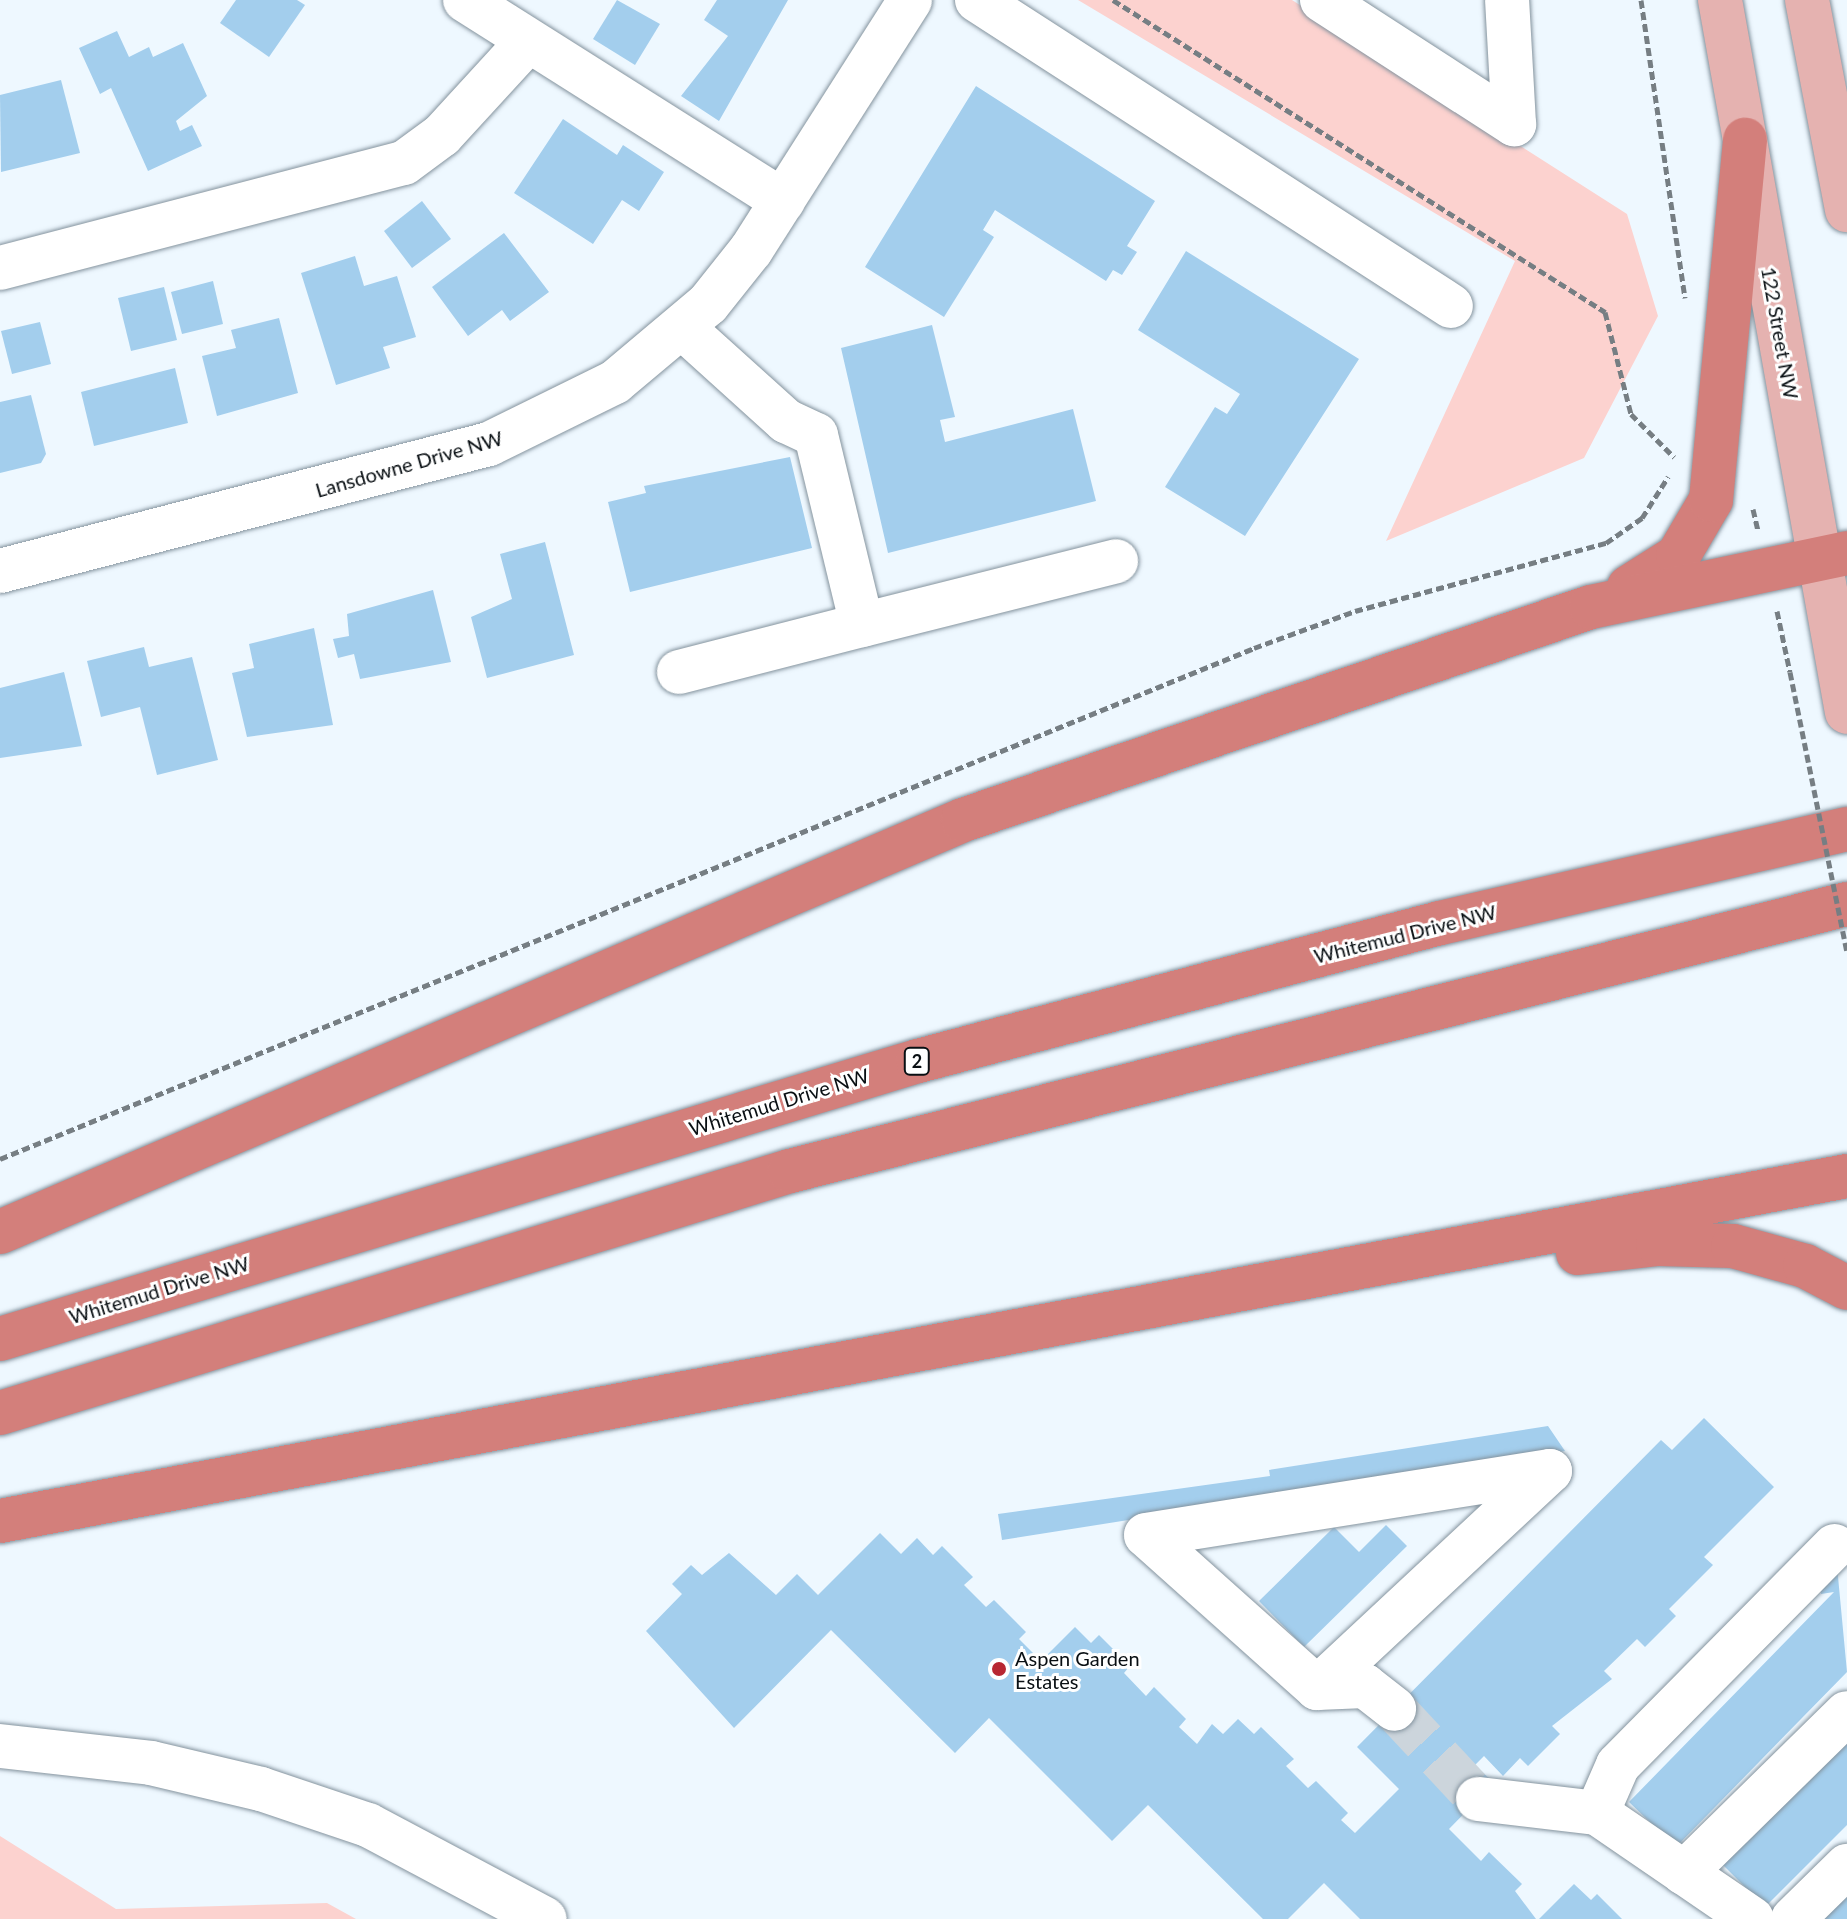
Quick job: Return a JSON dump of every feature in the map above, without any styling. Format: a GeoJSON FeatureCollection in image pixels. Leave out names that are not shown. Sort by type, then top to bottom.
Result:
{"type":"FeatureCollection","features":[{"type":"Feature","properties":{"kind":"highway"},"geometry":{"type":"LineString","coordinates":[[1591,607],[1678,556],[1711,500],[1745,140]]}},
{"type":"Feature","properties":{"kind":"highway"},"geometry":{"type":"LineString","coordinates":[[0,1232],[963,820],[1591,607],[1834,555]]}},
{"type":"Feature","properties":{"kind":"highway","name":"Whitemud Drive NW"},"geometry":{"type":"LineString","coordinates":[[0,1339],[918,1061],[1440,923],[1847,829]]}},
{"type":"Feature","properties":{"kind":"highway"},"geometry":{"type":"LineString","coordinates":[[0,1413],[790,1171],[1847,904]]}},
{"type":"Feature","properties":{"kind":"highway"},"geometry":{"type":"LineString","coordinates":[[0,1521],[1847,1176]]}},
{"type":"Feature","properties":{"kind":"highway"},"geometry":{"type":"LineString","coordinates":[[1289,1279],[1696,1242],[1770,1254],[1847,1288]]}},
{"type":"Feature","properties":{"kind":"main road","name":"122 Street NW"},"geometry":{"type":"LineString","coordinates":[[1720,0],[1745,140],[1834,555],[1838,666],[1847,712]]}},
{"type":"Feature","properties":{"kind":"main road"},"geometry":{"type":"LineString","coordinates":[[1807,0],[1847,210]]}},
{"type":"Feature","properties":{"kind":"street"},"geometry":{"type":"LineString","coordinates":[[465,0],[783,201]]}},
{"type":"Feature","properties":{"kind":"street","name":"Lansdowne Drive NW"},"geometry":{"type":"LineString","coordinates":[[0,571],[489,444],[585,401],[683,328],[783,201],[910,0]]}},
{"type":"Feature","properties":{"kind":"street"},"geometry":{"type":"LineString","coordinates":[[977,0],[1451,306]]}},
{"type":"Feature","properties":{"kind":"street"},"geometry":{"type":"LineString","coordinates":[[1322,0],[1514,124],[1507,0]]}},
{"type":"Feature","properties":{"kind":"street"},"geometry":{"type":"LineString","coordinates":[[0,268],[404,163],[442,135],[528,41]]}},
{"type":"Feature","properties":{"kind":"street"},"geometry":{"type":"LineString","coordinates":[[683,328],[786,421],[816,435],[862,625]]}},
{"type":"Feature","properties":{"kind":"street"},"geometry":{"type":"LineString","coordinates":[[679,672],[1116,561]]}},
{"type":"Feature","properties":{"kind":"street"},"geometry":{"type":"LineString","coordinates":[[1317,1688],[1550,1471],[1146,1535],[1317,1688],[1365,1686],[1394,1709]]}},
{"type":"Feature","properties":{"kind":"street"},"geometry":{"type":"LineString","coordinates":[[1597,1813],[1618,1765],[1835,1546]]}},
{"type":"Feature","properties":{"kind":"street"},"geometry":{"type":"LineString","coordinates":[[1684,1873],[1847,1713]]}},
{"type":"Feature","properties":{"kind":"street"},"geometry":{"type":"LineString","coordinates":[[0,1746],[151,1763],[261,1789],[368,1825],[545,1919]]}},
{"type":"Feature","properties":{"kind":"street"},"geometry":{"type":"LineString","coordinates":[[1478,1799],[1597,1813],[1752,1919]]}},
{"type":"Feature","properties":{"kind":"street"},"geometry":{"type":"LineString","coordinates":[[1793,1919],[1847,1866]]}},
{"type":"Feature","properties":{"kind":"path"},"geometry":{"type":"LineString","coordinates":[[1113,0],[1605,312],[1631,414],[1677,459]]}},
{"type":"Feature","properties":{"kind":"path"},"geometry":{"type":"LineString","coordinates":[[1641,0],[1686,313]]}},
{"type":"Feature","properties":{"kind":"path"},"geometry":{"type":"LineString","coordinates":[[0,1159],[1254,648],[1355,611],[1606,543],[1642,518],[1682,445]]}},
{"type":"Feature","properties":{"kind":"path"},"geometry":{"type":"LineString","coordinates":[[1790,672],[1847,953]]}},
{"type":"Feature","properties":{"kind":"shaded area"},"geometry":{"type":"Polygon","coordinates":[[[1078,0],[1292,0],[1627,214],[1658,316],[1584,458],[1386,541],[1515,261],[1078,0]]]}},
{"type":"Feature","properties":{"kind":"shaded area"},"geometry":{"type":"Polygon","coordinates":[[[0,1836],[116,1909],[327,1903],[356,1919],[0,1919],[0,1836]]]}},
{"type":"Feature","properties":{"kind":"building"},"geometry":{"type":"Polygon","coordinates":[[[236,0],[297,0],[305,5],[269,57],[220,23],[236,0]]]}},
{"type":"Feature","properties":{"kind":"building"},"geometry":{"type":"Polygon","coordinates":[[[617,0],[660,24],[635,65],[593,39],[617,0]]]}},
{"type":"Feature","properties":{"kind":"building"},"geometry":{"type":"Polygon","coordinates":[[[717,0],[788,0],[719,121],[681,96],[728,36],[704,20],[717,0]]]}},
{"type":"Feature","properties":{"kind":"building"},"geometry":{"type":"Polygon","coordinates":[[[117,31],[129,57],[149,47],[153,57],[183,43],[207,96],[176,121],[180,131],[192,125],[202,146],[148,171],[111,88],[100,94],[79,48],[117,31]]]}},
{"type":"Feature","properties":{"kind":"building"},"geometry":{"type":"Polygon","coordinates":[[[61,80],[80,153],[1,172],[0,95],[61,80]]]}},
{"type":"Feature","properties":{"kind":"building"},"geometry":{"type":"Polygon","coordinates":[[[976,86],[1155,201],[1127,246],[1137,252],[1122,275],[1113,270],[1106,281],[995,210],[983,230],[994,237],[944,317],[865,267],[976,86]]]}},
{"type":"Feature","properties":{"kind":"building"},"geometry":{"type":"Polygon","coordinates":[[[563,119],[617,155],[623,145],[664,172],[639,211],[622,200],[593,244],[514,193],[563,119]]]}},
{"type":"Feature","properties":{"kind":"building"},"geometry":{"type":"Polygon","coordinates":[[[422,201],[451,239],[412,268],[384,231],[422,201]]]}},
{"type":"Feature","properties":{"kind":"building"},"geometry":{"type":"Polygon","coordinates":[[[504,233],[549,292],[510,321],[502,310],[468,336],[432,287],[504,233]]]}},
{"type":"Feature","properties":{"kind":"building"},"geometry":{"type":"Polygon","coordinates":[[[1186,251],[1359,359],[1245,536],[1165,487],[1215,407],[1227,414],[1240,394],[1138,330],[1186,251]]]}},
{"type":"Feature","properties":{"kind":"building"},"geometry":{"type":"Polygon","coordinates":[[[355,256],[364,286],[397,276],[416,337],[383,347],[390,368],[336,385],[301,273],[355,256]]]}},
{"type":"Feature","properties":{"kind":"building"},"geometry":{"type":"Polygon","coordinates":[[[213,281],[223,324],[182,334],[171,292],[213,281]]]}},
{"type":"Feature","properties":{"kind":"building"},"geometry":{"type":"Polygon","coordinates":[[[164,287],[177,340],[131,351],[118,298],[164,287]]]}},
{"type":"Feature","properties":{"kind":"building"},"geometry":{"type":"Polygon","coordinates":[[[279,318],[298,393],[217,416],[202,356],[236,348],[231,330],[279,318]]]}},
{"type":"Feature","properties":{"kind":"building"},"geometry":{"type":"Polygon","coordinates":[[[40,322],[51,364],[12,374],[1,331],[40,322]]]}},
{"type":"Feature","properties":{"kind":"building"},"geometry":{"type":"Polygon","coordinates":[[[932,325],[955,417],[940,420],[945,442],[1073,409],[1096,501],[888,553],[841,348],[932,325]]]}},
{"type":"Feature","properties":{"kind":"building"},"geometry":{"type":"Polygon","coordinates":[[[175,368],[188,423],[94,446],[81,392],[175,368]]]}},
{"type":"Feature","properties":{"kind":"building"},"geometry":{"type":"Polygon","coordinates":[[[31,395],[46,454],[41,463],[0,473],[0,402],[31,395]]]}},
{"type":"Feature","properties":{"kind":"building"},"geometry":{"type":"Polygon","coordinates":[[[790,457],[812,548],[630,592],[608,502],[646,493],[644,486],[790,457]]]}},
{"type":"Feature","properties":{"kind":"building"},"geometry":{"type":"Polygon","coordinates":[[[545,542],[574,655],[487,678],[471,617],[512,599],[500,554],[545,542]]]}},
{"type":"Feature","properties":{"kind":"building"},"geometry":{"type":"Polygon","coordinates":[[[433,590],[451,662],[360,679],[354,654],[338,658],[333,639],[349,636],[347,614],[433,590]]]}},
{"type":"Feature","properties":{"kind":"building"},"geometry":{"type":"Polygon","coordinates":[[[314,628],[333,725],[247,737],[232,673],[254,668],[249,644],[314,628]]]}},
{"type":"Feature","properties":{"kind":"building"},"geometry":{"type":"Polygon","coordinates":[[[144,647],[149,667],[192,657],[218,760],[157,775],[140,707],[101,717],[87,661],[144,647]]]}},
{"type":"Feature","properties":{"kind":"building"},"geometry":{"type":"Polygon","coordinates":[[[64,672],[82,746],[0,758],[0,688],[64,672]]]}},
{"type":"Feature","properties":{"kind":"building","name":"Aspen Garden Estates"},"geometry":{"type":"Polygon","coordinates":[[[1704,1418],[1774,1487],[1704,1557],[1713,1565],[1669,1609],[1676,1616],[1645,1647],[1637,1639],[1604,1671],[1612,1679],[1552,1726],[1560,1734],[1528,1766],[1520,1758],[1503,1776],[1484,1756],[1475,1765],[1494,1783],[1449,1829],[1481,1861],[1489,1852],[1522,1884],[1515,1891],[1536,1919],[1360,1919],[1324,1883],[1288,1919],[1263,1919],[1148,1805],[1112,1841],[989,1718],[955,1753],[831,1630],[734,1728],[646,1631],[682,1594],[672,1584],[691,1565],[702,1575],[729,1553],[776,1595],[797,1574],[818,1595],[880,1533],[901,1554],[917,1538],[933,1555],[942,1546],[973,1577],[964,1585],[986,1607],[994,1600],[1026,1632],[1019,1639],[1041,1661],[1075,1627],[1091,1643],[1099,1635],[1130,1666],[1124,1673],[1146,1696],[1154,1687],[1186,1719],[1179,1727],[1197,1744],[1212,1724],[1223,1734],[1238,1719],[1254,1734],[1261,1727],[1294,1759],[1286,1766],[1308,1788],[1316,1781],[1348,1813],[1341,1820],[1355,1833],[1399,1789],[1357,1747],[1661,1440],[1672,1450],[1704,1418]]]}},
{"type":"Feature","properties":{"kind":"building"},"geometry":{"type":"Polygon","coordinates":[[[1548,1426],[1565,1451],[1002,1540],[998,1514],[1270,1476],[1269,1470],[1548,1426]]]}},
{"type":"Feature","properties":{"kind":"building"},"geometry":{"type":"Polygon","coordinates":[[[1386,1525],[1407,1546],[1304,1647],[1259,1601],[1334,1527],[1359,1552],[1386,1525]]]}},
{"type":"Feature","properties":{"kind":"building"},"geometry":{"type":"Polygon","coordinates":[[[1837,1566],[1847,1672],[1676,1847],[1629,1802],[1834,1592],[1821,1594],[1817,1570],[1837,1566]]]}},
{"type":"Feature","properties":{"kind":"building"},"geometry":{"type":"Polygon","coordinates":[[[1847,1733],[1847,1825],[1765,1907],[1719,1861],[1847,1733]]]}},
{"type":"Feature","properties":{"kind":"building"},"geometry":{"type":"Polygon","coordinates":[[[1574,1884],[1591,1900],[1597,1894],[1622,1919],[1539,1919],[1574,1884]]]}},
{"type":"Feature","properties":{"kind":"building"},"geometry":{"type":"Polygon","coordinates":[[[1847,1884],[1847,1919],[1813,1919],[1847,1884]]]}},
{"type":"Feature","properties":{"kind":"tunnel"},"geometry":{"type":"LineString","coordinates":[[1394,1709],[1478,1799]]}},
{"type":"Feature","properties":{"kind":"place","name":"Aspen Garden Estates"},"geometry":{"type":"Point","coordinates":[999,1669]}}]}
